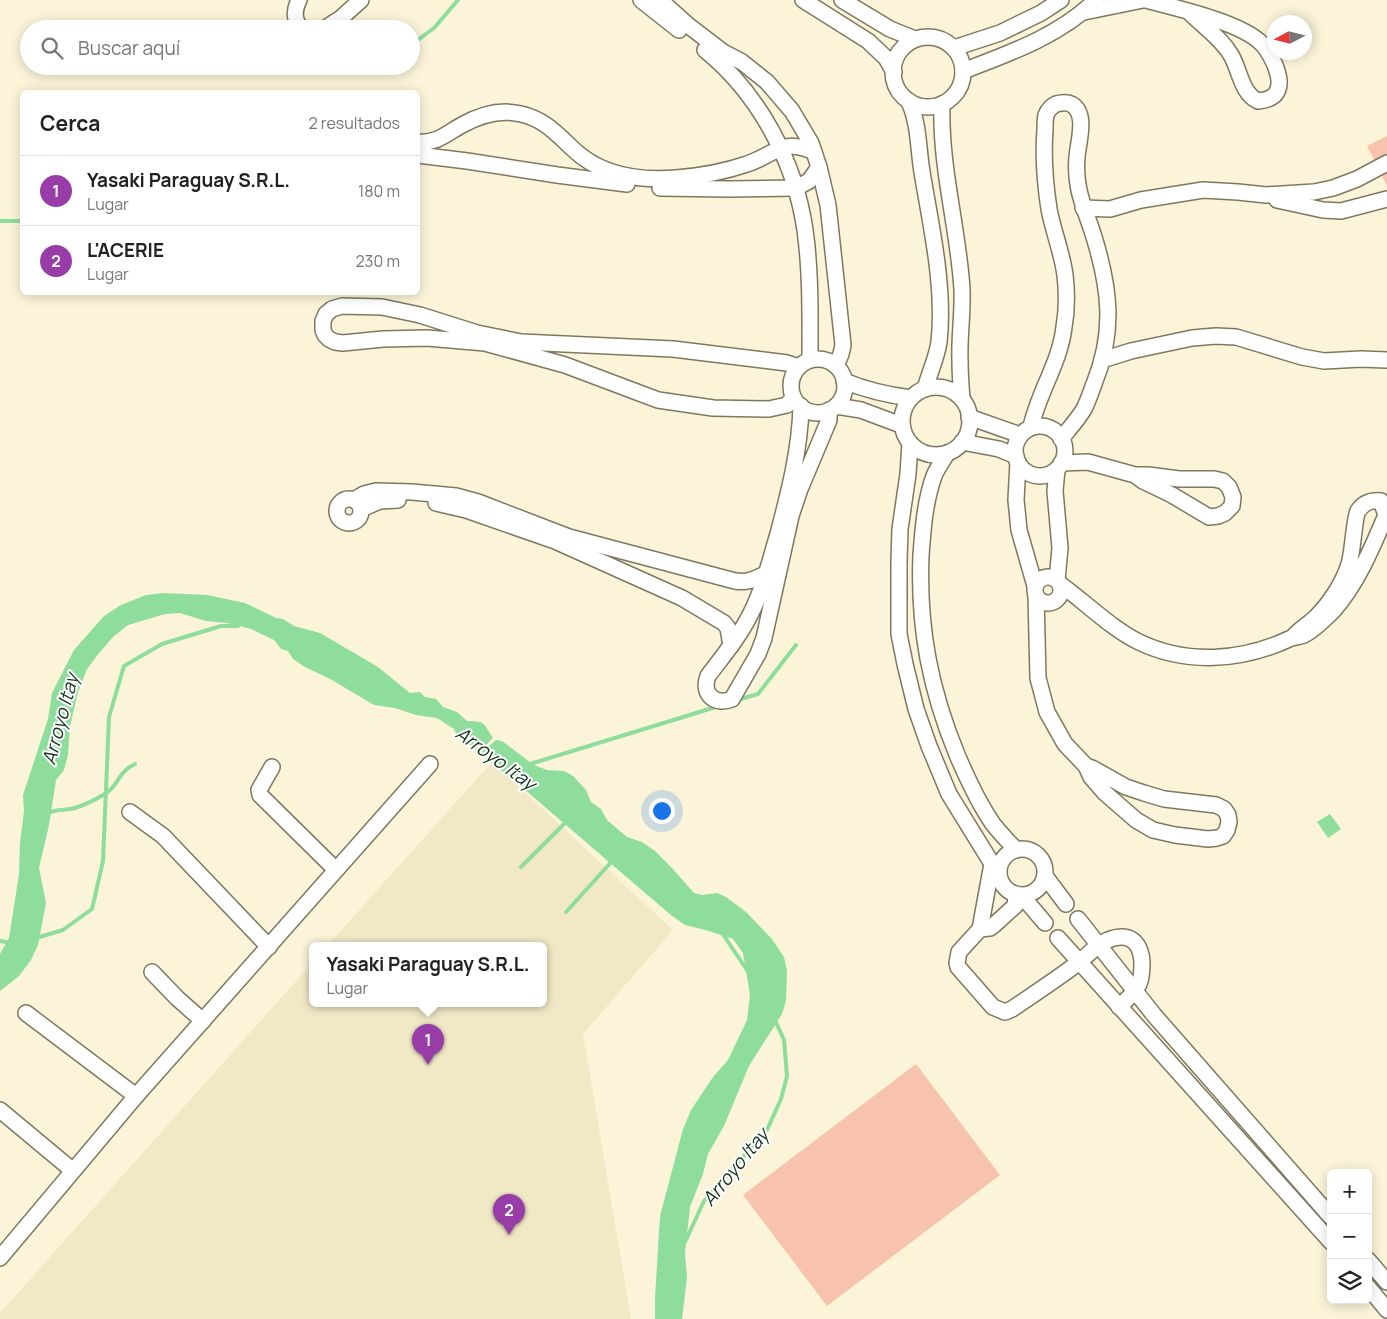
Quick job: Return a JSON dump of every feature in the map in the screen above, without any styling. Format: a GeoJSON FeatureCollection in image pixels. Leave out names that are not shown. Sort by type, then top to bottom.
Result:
{"type":"FeatureCollection","features":[{"type":"Feature","properties":{"kind":"street"},"geometry":{"type":"LineString","coordinates":[[296,20],[295,7],[299,0]]}},
{"type":"Feature","properties":{"kind":"street"},"geometry":{"type":"LineString","coordinates":[[338,20],[361,0]]}},
{"type":"Feature","properties":{"kind":"street"},"geometry":{"type":"LineString","coordinates":[[641,0],[702,47],[733,76],[763,114],[780,148],[796,188],[805,230],[809,277],[804,363],[794,373],[791,382],[791,390],[797,402],[800,430],[788,494],[766,573],[751,614],[706,681],[707,693],[710,697],[718,702],[732,699],[758,654],[768,622],[791,516],[833,408],[841,399],[844,390],[844,381],[836,366],[822,359],[804,363],[787,363],[672,349],[521,342],[485,335],[414,314],[382,307],[342,306],[332,309],[326,314],[323,322],[325,335],[336,342],[344,343],[383,339],[427,338],[485,343],[565,365],[658,400],[713,408],[769,409],[797,402],[813,412],[821,413],[833,408],[861,410],[901,425]]}},
{"type":"Feature","properties":{"kind":"street"},"geometry":{"type":"LineString","coordinates":[[660,0],[689,26],[723,52],[756,72],[767,82],[792,111],[811,143],[828,205],[843,345],[836,366]]}},
{"type":"Feature","properties":{"kind":"street"},"geometry":{"type":"LineString","coordinates":[[803,0],[868,41],[886,58],[894,72],[898,88],[909,101],[915,115],[940,289],[938,343],[925,389]]}},
{"type":"Feature","properties":{"kind":"street"},"geometry":{"type":"LineString","coordinates":[[842,0],[890,29],[915,39]]}},
{"type":"Feature","properties":{"kind":"street"},"geometry":{"type":"LineString","coordinates":[[954,48],[1000,33],[1041,13],[1061,0]]}},
{"type":"Feature","properties":{"kind":"street"},"geometry":{"type":"LineString","coordinates":[[963,71],[1053,33],[1084,12],[1096,0]]}},
{"type":"Feature","properties":{"kind":"street"},"geometry":{"type":"LineString","coordinates":[[1084,12],[1145,0],[1190,13],[1233,26],[1262,43],[1270,54],[1280,82],[1277,92],[1269,100],[1258,102],[1249,96],[1231,55],[1222,43],[1190,13]]}},
{"type":"Feature","properties":{"kind":"street"},"geometry":{"type":"LineString","coordinates":[[894,72],[897,56],[908,43],[915,39],[932,37],[948,42],[959,55],[963,71],[960,87],[949,100],[942,104],[925,106],[909,101]]}},
{"type":"Feature","properties":{"kind":"street"},"geometry":{"type":"LineString","coordinates":[[1038,639],[1056,591],[1060,548],[1055,491],[1059,466],[1064,452],[1063,442],[1084,409],[1102,360],[1109,310],[1104,269],[1078,192],[1076,171],[1081,117],[1071,104],[1060,103],[1050,108],[1046,115],[1044,144],[1049,210],[1065,274],[1064,328],[1057,358],[1026,431],[1016,442],[1016,500],[1019,530],[1036,591],[1038,678],[1047,712],[1066,744],[1086,766],[1091,777],[1136,820],[1154,830],[1175,836],[1217,838],[1222,836],[1227,830],[1228,815],[1224,809],[1216,805],[1164,799],[1144,794],[1126,787],[1086,766]]}},
{"type":"Feature","properties":{"kind":"street"},"geometry":{"type":"LineString","coordinates":[[942,104],[941,128],[944,167],[962,288],[960,360],[962,399]]}},
{"type":"Feature","properties":{"kind":"street"},"geometry":{"type":"LineString","coordinates":[[420,142],[438,140],[461,125],[493,113],[519,113],[547,124],[585,160],[598,168],[626,176],[651,180],[726,170],[747,164],[780,148],[801,146],[814,152]]}},
{"type":"Feature","properties":{"kind":"street"},"geometry":{"type":"LineString","coordinates":[[420,155],[660,188],[796,188],[809,181],[819,167]]}},
{"type":"Feature","properties":{"kind":"street"},"geometry":{"type":"LineString","coordinates":[[1083,208],[1110,209],[1140,200],[1203,190],[1266,195],[1314,192],[1333,188],[1357,179],[1387,163]]}},
{"type":"Feature","properties":{"kind":"street"},"geometry":{"type":"LineString","coordinates":[[1266,195],[1281,202],[1323,210],[1341,211],[1387,199]]}},
{"type":"Feature","properties":{"kind":"street"},"geometry":{"type":"LineString","coordinates":[[1092,230],[1110,209]]}},
{"type":"Feature","properties":{"kind":"street"},"geometry":{"type":"LineString","coordinates":[[1102,360],[1131,351],[1192,338],[1216,336],[1245,340],[1309,359],[1337,361],[1361,359],[1387,360]]}},
{"type":"Feature","properties":{"kind":"street"},"geometry":{"type":"LineString","coordinates":[[1106,337],[1131,351]]}},
{"type":"Feature","properties":{"kind":"street"},"geometry":{"type":"LineString","coordinates":[[1361,359],[1387,349]]}},
{"type":"Feature","properties":{"kind":"street"},"geometry":{"type":"LineString","coordinates":[[844,381],[863,389],[886,395],[911,398]]}},
{"type":"Feature","properties":{"kind":"street"},"geometry":{"type":"LineString","coordinates":[[941,387],[949,390],[962,399],[966,406],[969,417],[968,430],[962,442],[954,450],[947,453],[931,455],[923,452],[910,443],[901,425],[903,412],[911,398],[925,389],[941,387]]}},
{"type":"Feature","properties":{"kind":"street"},"geometry":{"type":"LineString","coordinates":[[969,417],[1026,431],[1045,426],[1057,433],[1063,442],[1088,462]]}},
{"type":"Feature","properties":{"kind":"street"},"geometry":{"type":"LineString","coordinates":[[962,442],[999,449],[1017,459],[1028,472],[1034,475],[1048,474],[1059,466],[1088,462],[1136,475],[1209,517],[1225,513],[1232,506],[1233,497],[1230,487],[1223,481],[1136,475]]}},
{"type":"Feature","properties":{"kind":"street"},"geometry":{"type":"LineString","coordinates":[[910,443],[908,474],[900,529],[899,634],[916,709],[946,786],[996,870],[1004,887],[1018,895],[1045,923]]}},
{"type":"Feature","properties":{"kind":"street"},"geometry":{"type":"LineString","coordinates":[[947,453],[934,476],[922,531],[921,596],[927,660],[937,703],[970,784],[993,824],[1016,850]]}},
{"type":"Feature","properties":{"kind":"street"},"geometry":{"type":"LineString","coordinates":[[731,646],[728,628],[724,623],[691,603],[555,541],[466,510],[437,503],[386,500],[358,505],[364,494],[376,491],[456,496],[478,502],[569,536],[735,581],[752,581],[766,573]]}},
{"type":"Feature","properties":{"kind":"street"},"geometry":{"type":"LineString","coordinates":[[1036,591],[1042,578],[1047,576],[1056,591],[1083,600],[1112,625],[1138,642],[1168,653],[1198,658],[1228,657],[1254,652],[1303,635],[1318,625],[1333,610],[1354,582],[1386,515],[1381,502],[1373,500],[1366,503],[1357,513],[1349,565],[1335,593],[1316,617],[1293,637]]}},
{"type":"Feature","properties":{"kind":"street"},"geometry":{"type":"LineString","coordinates":[[1036,591],[1044,603],[1056,591]]}},
{"type":"Feature","properties":{"kind":"street"},"geometry":{"type":"LineString","coordinates":[[0,1258],[5,1241],[72,1170],[430,764]]}},
{"type":"Feature","properties":{"kind":"street"},"geometry":{"type":"LineString","coordinates":[[272,767],[259,790],[260,795],[336,870]]}},
{"type":"Feature","properties":{"kind":"street"},"geometry":{"type":"LineString","coordinates":[[130,812],[163,836],[269,947]]}},
{"type":"Feature","properties":{"kind":"street"},"geometry":{"type":"LineString","coordinates":[[1018,895],[1034,892],[1043,882],[1045,876],[1043,863],[1035,853],[1029,850],[1016,850],[1005,857],[996,870],[980,929],[957,958],[958,967],[993,1006],[1005,1012],[1012,1009],[1079,962],[1098,946],[1107,940],[1121,936],[1134,941],[1140,949],[1142,968],[1140,982],[1135,992],[1119,1007]]}},
{"type":"Feature","properties":{"kind":"street"},"geometry":{"type":"LineString","coordinates":[[1045,876],[1066,904]]}},
{"type":"Feature","properties":{"kind":"street"},"geometry":{"type":"LineString","coordinates":[[980,929],[990,928],[994,925],[1016,904],[1018,895]]}},
{"type":"Feature","properties":{"kind":"street"},"geometry":{"type":"LineString","coordinates":[[1078,919],[1135,992],[1329,1214]]}},
{"type":"Feature","properties":{"kind":"street"},"geometry":{"type":"LineString","coordinates":[[1058,938],[1327,1238]]}},
{"type":"Feature","properties":{"kind":"street"},"geometry":{"type":"LineString","coordinates":[[152,972],[203,1021]]}},
{"type":"Feature","properties":{"kind":"street"},"geometry":{"type":"LineString","coordinates":[[26,1013],[136,1096]]}},
{"type":"Feature","properties":{"kind":"street"},"geometry":{"type":"LineString","coordinates":[[0,1110],[72,1170]]}},
{"type":"Feature","properties":{"kind":"street"},"geometry":{"type":"LineString","coordinates":[[1270,1174],[1283,1162]]}},
{"type":"Feature","properties":{"kind":"street"},"geometry":{"type":"LineString","coordinates":[[1372,1265],[1387,1282]]}},
{"type":"Feature","properties":{"kind":"street"},"geometry":{"type":"LineString","coordinates":[[1372,1292],[1387,1310]]}},
{"type":"Feature","properties":{"kind":"shaded area"},"geometry":{"type":"Polygon","coordinates":[[[1387,136],[1387,186],[1367,146],[1387,136]]]}},
{"type":"Feature","properties":{"kind":"shaded area"},"geometry":{"type":"Polygon","coordinates":[[[492,762],[673,930],[583,1034],[631,1319],[0,1319],[0,1313],[309,966],[309,1007],[547,1007],[547,942],[331,942],[492,762]]]}},
{"type":"Feature","properties":{"kind":"shaded area"},"geometry":{"type":"Polygon","coordinates":[[[916,1064],[1000,1175],[827,1306],[743,1195],[916,1064]]]}},
{"type":"Feature","properties":{"kind":"water"},"geometry":{"type":"Polygon","coordinates":[[[163,593],[207,595],[245,603],[276,618],[283,619],[294,626],[320,633],[378,667],[410,693],[420,692],[425,697],[436,699],[443,707],[457,712],[467,721],[483,724],[493,738],[480,751],[458,738],[454,729],[437,718],[374,705],[332,680],[305,667],[293,659],[288,651],[281,649],[274,640],[251,629],[227,623],[206,621],[180,613],[165,614],[128,625],[113,637],[87,669],[78,692],[70,726],[68,755],[64,770],[56,780],[49,825],[39,868],[46,903],[38,945],[31,960],[19,976],[0,991],[0,954],[9,938],[19,874],[24,811],[23,795],[48,719],[52,693],[74,650],[104,616],[121,605],[146,595],[163,593]]]}},
{"type":"Feature","properties":{"kind":"water"},"geometry":{"type":"Polygon","coordinates":[[[496,740],[502,741],[534,765],[547,770],[564,771],[573,776],[586,790],[591,802],[601,809],[607,820],[627,837],[642,842],[655,851],[694,893],[702,895],[717,893],[726,897],[746,912],[771,938],[784,957],[787,971],[786,1001],[782,1014],[749,1066],[724,1126],[708,1154],[703,1174],[690,1207],[685,1253],[687,1278],[682,1319],[655,1319],[660,1216],[683,1129],[691,1110],[713,1077],[728,1060],[747,1020],[750,995],[743,953],[733,939],[685,925],[672,916],[480,753],[496,740]]]}},
{"type":"Feature","properties":{"kind":"water"},"geometry":{"type":"Polygon","coordinates":[[[1330,814],[1341,829],[1328,838],[1317,822],[1330,814]]]}},
{"type":"Feature","properties":{"kind":"waterway"},"geometry":{"type":"LineString","coordinates":[[420,38],[434,28],[458,0]]}},
{"type":"Feature","properties":{"kind":"waterway"},"geometry":{"type":"LineString","coordinates":[[0,221],[20,221]]}},
{"type":"Feature","properties":{"kind":"waterway","name":"Arroyo Itay"},"geometry":{"type":"LineString","coordinates":[[36,938],[63,930],[92,909],[103,861],[109,717],[124,666],[162,644],[221,626],[238,626]]}},
{"type":"Feature","properties":{"kind":"waterway"},"geometry":{"type":"LineString","coordinates":[[737,700],[758,694],[796,645]]}},
{"type":"Feature","properties":{"kind":"waterway"},"geometry":{"type":"LineString","coordinates":[[527,765],[719,706]]}},
{"type":"Feature","properties":{"kind":"waterway"},"geometry":{"type":"LineString","coordinates":[[48,813],[75,808],[100,797],[112,788],[129,767],[135,764]]}},
{"type":"Feature","properties":{"kind":"waterway"},"geometry":{"type":"LineString","coordinates":[[521,867],[567,821]]}},
{"type":"Feature","properties":{"kind":"waterway"},"geometry":{"type":"LineString","coordinates":[[566,912],[613,860]]}},
{"type":"Feature","properties":{"kind":"waterway","name":"Arroyo Itay"},"geometry":{"type":"LineString","coordinates":[[722,933],[747,970]]}},
{"type":"Feature","properties":{"kind":"waterway","name":"Arroyo Itay"},"geometry":{"type":"LineString","coordinates":[[0,941],[12,943]]}},
{"type":"Feature","properties":{"kind":"waterway","name":"Arroyo Itay"},"geometry":{"type":"LineString","coordinates":[[685,1242],[704,1201],[767,1130],[781,1099],[787,1076],[784,1040],[775,1020]]}},
{"type":"Feature","properties":{"kind":"place","name":"Yasaki Paraguay S.R.L."},"geometry":{"type":"Point","coordinates":[428,1065]}},
{"type":"Feature","properties":{"kind":"place","name":"L'ACERIE"},"geometry":{"type":"Point","coordinates":[509,1235]}}]}
